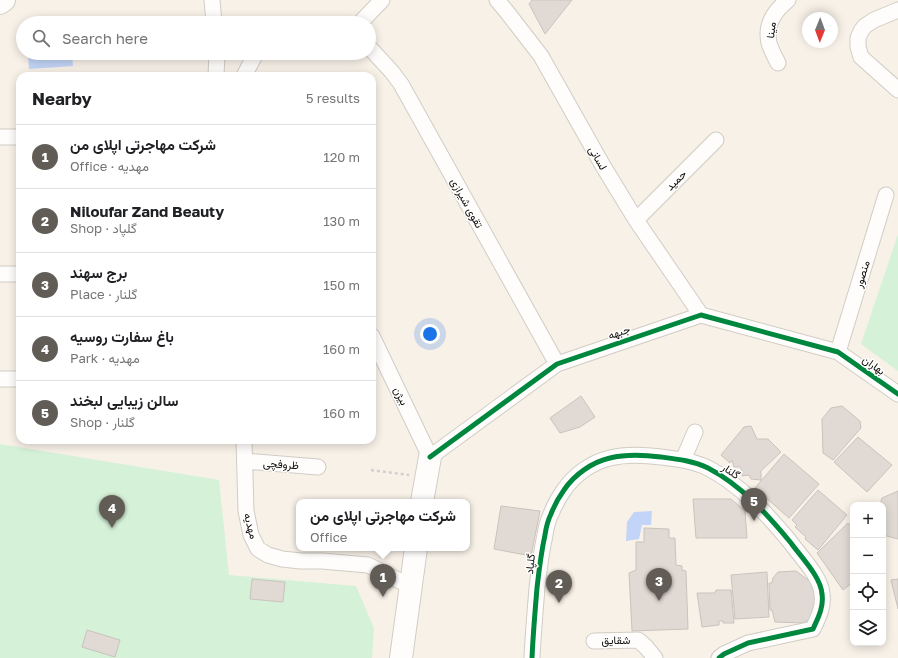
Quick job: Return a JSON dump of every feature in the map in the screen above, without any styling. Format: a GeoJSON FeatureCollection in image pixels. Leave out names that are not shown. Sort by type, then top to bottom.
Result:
{"type":"FeatureCollection","features":[{"type":"Feature","properties":{"kind":"main road"},"geometry":{"type":"LineString","coordinates":[[0,3],[4,0]]}},
{"type":"Feature","properties":{"kind":"main road"},"geometry":{"type":"LineString","coordinates":[[423,499],[428,467]]}},
{"type":"Feature","properties":{"kind":"main road"},"geometry":{"type":"LineString","coordinates":[[401,658],[416,551]]}},
{"type":"Feature","properties":{"kind":"street"},"geometry":{"type":"LineString","coordinates":[[212,0],[213,16]]}},
{"type":"Feature","properties":{"kind":"street"},"geometry":{"type":"LineString","coordinates":[[367,16],[382,0]]}},
{"type":"Feature","properties":{"kind":"street","name":"لسانی"},"geometry":{"type":"LineString","coordinates":[[496,0],[541,56],[602,166],[636,220],[702,315]]}},
{"type":"Feature","properties":{"kind":"street","name":"مینا"},"geometry":{"type":"LineString","coordinates":[[778,63],[769,42],[768,28],[773,14],[788,0]]}},
{"type":"Feature","properties":{"kind":"street"},"geometry":{"type":"LineString","coordinates":[[898,10],[874,20],[865,26],[858,38],[858,47],[861,57],[898,90]]}},
{"type":"Feature","properties":{"kind":"street","name":"تقوی شیرازی"},"geometry":{"type":"LineString","coordinates":[[376,55],[401,84],[557,364]]}},
{"type":"Feature","properties":{"kind":"street"},"geometry":{"type":"LineString","coordinates":[[216,72],[217,60]]}},
{"type":"Feature","properties":{"kind":"street"},"geometry":{"type":"LineString","coordinates":[[246,72],[252,60]]}},
{"type":"Feature","properties":{"kind":"street"},"geometry":{"type":"LineString","coordinates":[[0,137],[16,137]]}},
{"type":"Feature","properties":{"kind":"street","name":"حمید"},"geometry":{"type":"LineString","coordinates":[[636,220],[716,140]]}},
{"type":"Feature","properties":{"kind":"street","name":"منصور"},"geometry":{"type":"LineString","coordinates":[[838,352],[886,195]]}},
{"type":"Feature","properties":{"kind":"street"},"geometry":{"type":"LineString","coordinates":[[0,274],[16,274]]}},
{"type":"Feature","properties":{"kind":"street"},"geometry":{"type":"LineString","coordinates":[[702,315],[838,352]]}},
{"type":"Feature","properties":{"kind":"street","name":"جبهه"},"geometry":{"type":"LineString","coordinates":[[428,467],[557,364],[702,315]]}},
{"type":"Feature","properties":{"kind":"street","name":"بیژن"},"geometry":{"type":"LineString","coordinates":[[376,345],[428,467]]}},
{"type":"Feature","properties":{"kind":"street","name":"بهاران"},"geometry":{"type":"LineString","coordinates":[[838,352],[898,394]]}},
{"type":"Feature","properties":{"kind":"street"},"geometry":{"type":"LineString","coordinates":[[0,379],[16,379]]}},
{"type":"Feature","properties":{"kind":"street"},"geometry":{"type":"LineString","coordinates":[[682,460],[695,432]]}},
{"type":"Feature","properties":{"kind":"street","name":"مهدیه"},"geometry":{"type":"LineString","coordinates":[[244,444],[246,512],[252,535],[258,548],[268,555],[282,559],[368,565],[410,586]]}},
{"type":"Feature","properties":{"kind":"street","name":"گلنار"},"geometry":{"type":"LineString","coordinates":[[572,481],[583,471],[596,463],[610,458],[652,456],[693,462],[707,467],[728,480],[758,507],[798,552],[817,578],[822,594],[822,604],[813,629],[748,643],[729,651],[719,658]]}},
{"type":"Feature","properties":{"kind":"street","name":"ظروفچی"},"geometry":{"type":"LineString","coordinates":[[244,462],[318,467]]}},
{"type":"Feature","properties":{"kind":"street","name":"گلپاد"},"geometry":{"type":"LineString","coordinates":[[532,658],[539,567],[543,544],[550,516],[564,490],[572,481]]}},
{"type":"Feature","properties":{"kind":"street","name":"شقایق"},"geometry":{"type":"LineString","coordinates":[[594,641],[638,640],[655,658]]}},
{"type":"Feature","properties":{"kind":"path"},"geometry":{"type":"LineString","coordinates":[[371,470],[428,467]]}},
{"type":"Feature","properties":{"kind":"green space"},"geometry":{"type":"Polygon","coordinates":[[[898,234],[898,371],[861,344],[898,234]]]}},
{"type":"Feature","properties":{"kind":"green space"},"geometry":{"type":"Polygon","coordinates":[[[0,444],[219,480],[229,575],[356,586],[374,628],[372,658],[0,658],[0,444]]]}},
{"type":"Feature","properties":{"kind":"water"},"geometry":{"type":"Polygon","coordinates":[[[28,60],[73,60],[73,66],[29,69],[28,60]]]}},
{"type":"Feature","properties":{"kind":"water"},"geometry":{"type":"Polygon","coordinates":[[[652,511],[651,525],[642,525],[639,539],[626,541],[627,522],[634,512],[652,511]]]}},
{"type":"Feature","properties":{"kind":"building"},"geometry":{"type":"Polygon","coordinates":[[[532,0],[572,0],[545,34],[529,4],[532,0]]]}},
{"type":"Feature","properties":{"kind":"building"},"geometry":{"type":"Polygon","coordinates":[[[581,396],[595,417],[580,427],[560,433],[550,418],[581,396]]]}},
{"type":"Feature","properties":{"kind":"building"},"geometry":{"type":"Polygon","coordinates":[[[842,406],[860,421],[861,428],[833,460],[823,453],[822,419],[831,408],[842,406]]]}},
{"type":"Feature","properties":{"kind":"building"},"geometry":{"type":"Polygon","coordinates":[[[751,426],[757,439],[768,439],[781,452],[761,471],[761,480],[751,479],[749,475],[742,476],[742,470],[740,467],[734,467],[732,460],[730,463],[721,455],[744,427],[751,426]]]}},
{"type":"Feature","properties":{"kind":"building"},"geometry":{"type":"Polygon","coordinates":[[[858,437],[892,465],[867,492],[834,462],[858,437]]]}},
{"type":"Feature","properties":{"kind":"building"},"geometry":{"type":"Polygon","coordinates":[[[784,454],[819,484],[789,518],[755,488],[784,454]]]}},
{"type":"Feature","properties":{"kind":"building"},"geometry":{"type":"Polygon","coordinates":[[[818,490],[847,515],[818,550],[805,539],[806,537],[795,527],[797,525],[792,520],[818,490]]]}},
{"type":"Feature","properties":{"kind":"building"},"geometry":{"type":"Polygon","coordinates":[[[898,491],[898,539],[886,536],[886,502],[881,502],[882,498],[898,491]]]}},
{"type":"Feature","properties":{"kind":"building"},"geometry":{"type":"Polygon","coordinates":[[[693,499],[731,499],[745,511],[747,538],[696,538],[693,499]]]}},
{"type":"Feature","properties":{"kind":"building"},"geometry":{"type":"Polygon","coordinates":[[[501,506],[540,511],[531,556],[494,549],[501,506]]]}},
{"type":"Feature","properties":{"kind":"building"},"geometry":{"type":"Polygon","coordinates":[[[848,523],[850,526],[850,584],[843,590],[817,553],[848,523]]]}},
{"type":"Feature","properties":{"kind":"building"},"geometry":{"type":"Polygon","coordinates":[[[644,528],[669,529],[669,538],[675,538],[676,565],[682,566],[682,570],[686,571],[688,629],[632,631],[629,573],[636,570],[636,542],[644,542],[644,528]]]}},
{"type":"Feature","properties":{"kind":"building"},"geometry":{"type":"Polygon","coordinates":[[[796,571],[812,583],[820,602],[813,617],[803,623],[775,622],[772,610],[770,610],[769,583],[772,583],[773,578],[778,572],[796,571]]]}},
{"type":"Feature","properties":{"kind":"building"},"geometry":{"type":"Polygon","coordinates":[[[767,572],[769,617],[735,619],[731,575],[767,572]]]}},
{"type":"Feature","properties":{"kind":"building"},"geometry":{"type":"Polygon","coordinates":[[[252,579],[285,582],[283,602],[250,599],[252,579]]]}},
{"type":"Feature","properties":{"kind":"building"},"geometry":{"type":"Polygon","coordinates":[[[898,579],[898,609],[891,580],[898,579]]]}},
{"type":"Feature","properties":{"kind":"building"},"geometry":{"type":"Polygon","coordinates":[[[716,590],[731,590],[734,623],[723,623],[723,621],[719,621],[719,625],[702,627],[697,593],[715,593],[716,590]]]}},
{"type":"Feature","properties":{"kind":"building"},"geometry":{"type":"Polygon","coordinates":[[[87,630],[120,640],[115,657],[82,647],[87,630]]]}},
{"type":"Feature","properties":{"kind":"cycle path"},"geometry":{"type":"LineString","coordinates":[[430,457],[557,364],[701,315],[838,352],[898,394]]}},
{"type":"Feature","properties":{"kind":"cycle path"},"geometry":{"type":"LineString","coordinates":[[532,658],[533,632],[541,555],[547,524],[555,505],[568,484],[578,474],[590,466],[610,458],[636,455],[691,462],[708,468],[732,483],[763,511],[791,543],[810,567],[821,588],[822,603],[813,629],[748,643],[724,654],[719,658]]}},
{"type":"Feature","properties":{"kind":"place","name":"سالن زیبایی لبخند"},"geometry":{"type":"Point","coordinates":[754,521]}},
{"type":"Feature","properties":{"kind":"place","name":"باغ سفارت روسیه"},"geometry":{"type":"Point","coordinates":[112,528]}},
{"type":"Feature","properties":{"kind":"place","name":"شرکت مهاجرتی اپلای من"},"geometry":{"type":"Point","coordinates":[383,597]}},
{"type":"Feature","properties":{"kind":"place","name":"برج سهند"},"geometry":{"type":"Point","coordinates":[659,601]}},
{"type":"Feature","properties":{"kind":"place","name":"Niloufar Zand Beauty"},"geometry":{"type":"Point","coordinates":[559,603]}}]}
